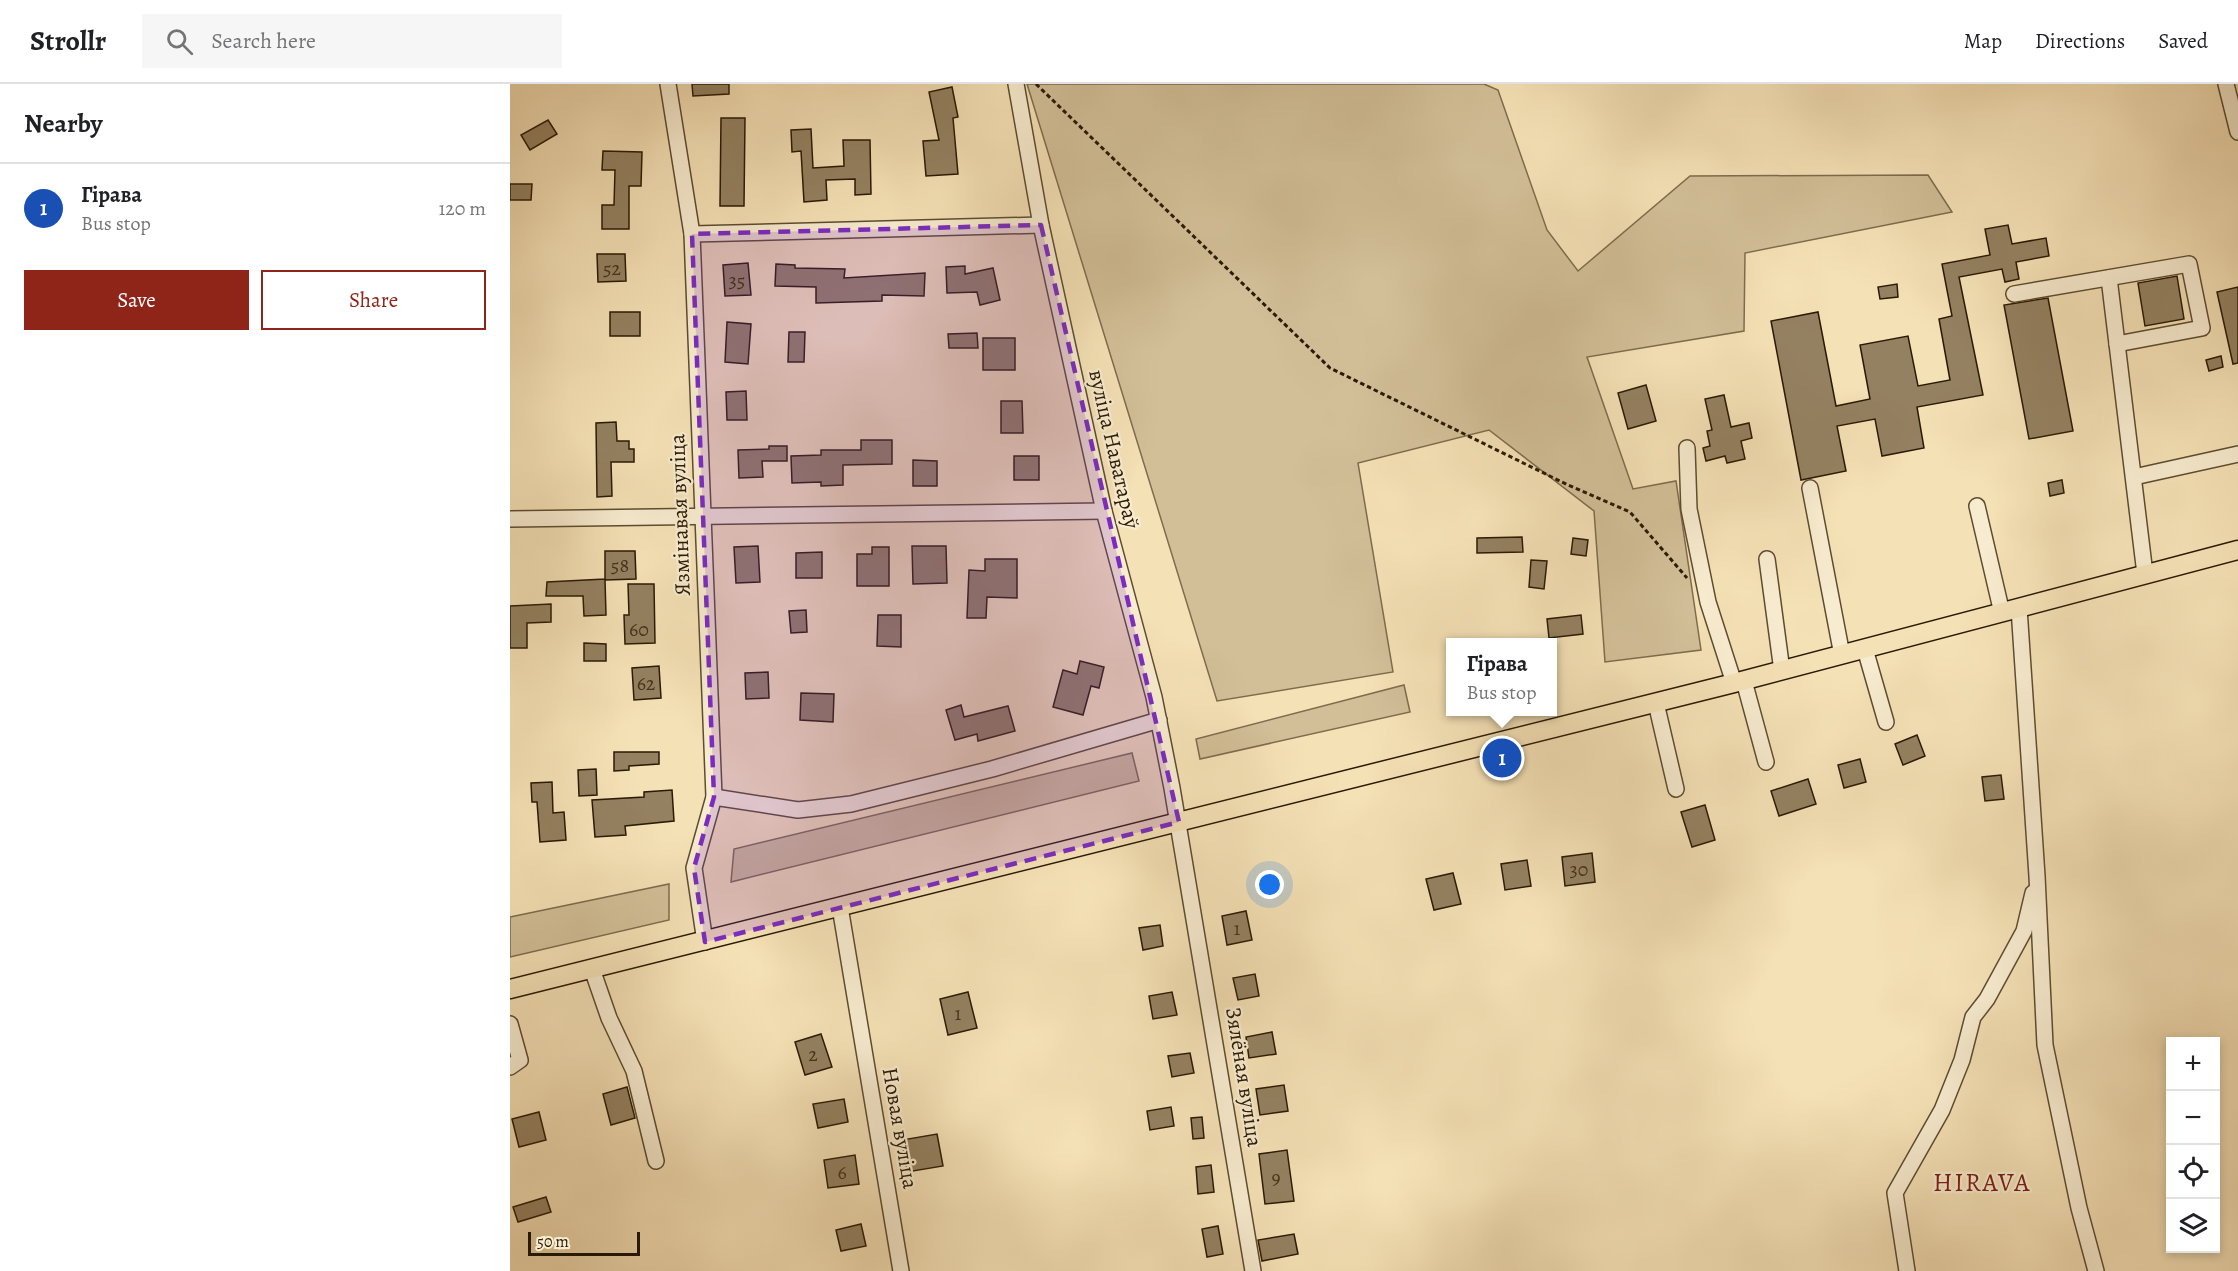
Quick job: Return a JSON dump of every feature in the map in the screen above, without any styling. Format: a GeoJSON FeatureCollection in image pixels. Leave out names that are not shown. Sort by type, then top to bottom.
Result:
{"type":"FeatureCollection","features":[{"type":"Feature","properties":{"kind":"main road"},"geometry":{"type":"LineString","coordinates":[[510,989],[1739,682],[2238,550]]}},
{"type":"Feature","properties":{"kind":"street","name":"Язмінавая вуліца"},"geometry":{"type":"LineString","coordinates":[[668,84],[692,234],[714,797],[694,868],[705,942]]}},
{"type":"Feature","properties":{"kind":"street","name":"вуліца Наватараў"},"geometry":{"type":"LineString","coordinates":[[1016,84],[1041,225],[1104,511],[1159,720],[1179,822]]}},
{"type":"Feature","properties":{"kind":"street"},"geometry":{"type":"LineString","coordinates":[[2226,84],[2238,132]]}},
{"type":"Feature","properties":{"kind":"street"},"geometry":{"type":"LineString","coordinates":[[692,234],[1041,225]]}},
{"type":"Feature","properties":{"kind":"street"},"geometry":{"type":"LineString","coordinates":[[2014,294],[2189,264],[2202,328],[2117,344]]}},
{"type":"Feature","properties":{"kind":"street"},"geometry":{"type":"LineString","coordinates":[[2109,278],[2145,573]]}},
{"type":"Feature","properties":{"kind":"street"},"geometry":{"type":"LineString","coordinates":[[1687,448],[1689,509],[1708,602],[1739,682],[1766,762]]}},
{"type":"Feature","properties":{"kind":"street"},"geometry":{"type":"LineString","coordinates":[[2134,477],[2238,454]]}},
{"type":"Feature","properties":{"kind":"street"},"geometry":{"type":"LineString","coordinates":[[1810,488],[1842,655]]}},
{"type":"Feature","properties":{"kind":"street"},"geometry":{"type":"LineString","coordinates":[[1977,506],[2010,610],[2037,876],[2045,1045],[2079,1208],[2096,1271]]}},
{"type":"Feature","properties":{"kind":"street"},"geometry":{"type":"LineString","coordinates":[[510,519],[703,514],[1104,511]]}},
{"type":"Feature","properties":{"kind":"street"},"geometry":{"type":"LineString","coordinates":[[1767,559],[1782,671]]}},
{"type":"Feature","properties":{"kind":"street"},"geometry":{"type":"LineString","coordinates":[[1865,649],[1886,722]]}},
{"type":"Feature","properties":{"kind":"street"},"geometry":{"type":"LineString","coordinates":[[1656,703],[1676,789]]}},
{"type":"Feature","properties":{"kind":"street"},"geometry":{"type":"LineString","coordinates":[[714,797],[798,810],[851,804],[992,769],[1159,720]]}},
{"type":"Feature","properties":{"kind":"street","name":"Зялёная вуліца"},"geometry":{"type":"LineString","coordinates":[[1179,822],[1253,1271]]}},
{"type":"Feature","properties":{"kind":"street"},"geometry":{"type":"LineString","coordinates":[[1907,1271],[1895,1193],[1942,1110],[1962,1060],[1973,1017],[1987,999],[2024,931],[2037,876]]}},
{"type":"Feature","properties":{"kind":"street","name":"Новая вуліца"},"geometry":{"type":"LineString","coordinates":[[840,907],[901,1271]]}},
{"type":"Feature","properties":{"kind":"street"},"geometry":{"type":"LineString","coordinates":[[592,969],[609,1018],[634,1071],[656,1161]]}},
{"type":"Feature","properties":{"kind":"street"},"geometry":{"type":"LineString","coordinates":[[510,1024],[520,1060],[510,1067]]}},
{"type":"Feature","properties":{"kind":"path"},"geometry":{"type":"LineString","coordinates":[[1036,84],[1330,368],[1568,485],[1630,512],[1708,602]]}},
{"type":"Feature","properties":{"kind":"highlighted area"},"geometry":{"type":"Polygon","coordinates":[[[1041,225],[1179,822],[705,942],[694,868],[714,797],[692,234],[1041,225]]]}},
{"type":"Feature","properties":{"kind":"shaded area"},"geometry":{"type":"Polygon","coordinates":[[[1027,84],[1484,84],[1498,90],[1547,230],[1578,271],[1690,176],[1928,175],[1952,212],[1745,253],[1744,331],[1587,357],[1633,489],[1676,481],[1701,650],[1605,662],[1594,511],[1489,430],[1358,463],[1393,672],[1217,701],[1027,84]]]}},
{"type":"Feature","properties":{"kind":"shaded area"},"geometry":{"type":"Polygon","coordinates":[[[1404,685],[1410,712],[1200,759],[1196,739],[1404,685]]]}},
{"type":"Feature","properties":{"kind":"shaded area"},"geometry":{"type":"Polygon","coordinates":[[[1132,753],[1139,781],[731,882],[734,849],[1132,753]]]}},
{"type":"Feature","properties":{"kind":"shaded area"},"geometry":{"type":"Polygon","coordinates":[[[669,884],[669,920],[510,957],[510,917],[669,884]]]}},
{"type":"Feature","properties":{"kind":"building"},"geometry":{"type":"Polygon","coordinates":[[[692,84],[729,84],[729,94],[693,96],[692,84]]]}},
{"type":"Feature","properties":{"kind":"building"},"geometry":{"type":"Polygon","coordinates":[[[952,87],[958,117],[953,118],[958,174],[926,176],[923,141],[939,140],[929,92],[952,87]]]}},
{"type":"Feature","properties":{"kind":"building"},"geometry":{"type":"Polygon","coordinates":[[[721,118],[745,118],[744,206],[720,206],[721,118]]]}},
{"type":"Feature","properties":{"kind":"building"},"geometry":{"type":"Polygon","coordinates":[[[548,120],[557,134],[530,150],[521,135],[548,120]]]}},
{"type":"Feature","properties":{"kind":"building"},"geometry":{"type":"Polygon","coordinates":[[[811,129],[813,168],[844,166],[843,140],[870,140],[871,194],[855,195],[855,179],[826,180],[827,200],[804,202],[801,151],[792,152],[791,130],[811,129]]]}},
{"type":"Feature","properties":{"kind":"building"},"geometry":{"type":"Polygon","coordinates":[[[603,151],[642,152],[641,186],[629,186],[629,229],[602,229],[602,205],[614,205],[615,170],[602,170],[603,151]]]}},
{"type":"Feature","properties":{"kind":"building"},"geometry":{"type":"Polygon","coordinates":[[[510,184],[532,184],[531,200],[510,200],[510,184]]]}},
{"type":"Feature","properties":{"kind":"building"},"geometry":{"type":"Polygon","coordinates":[[[2008,225],[2012,244],[2046,238],[2049,256],[2016,262],[2019,279],[2005,282],[2002,269],[1959,277],[1983,395],[1917,407],[1924,448],[1882,456],[1875,419],[1837,426],[1846,471],[1801,480],[1771,321],[1818,312],[1836,406],[1870,399],[1860,345],[1908,336],[1918,386],[1950,380],[1939,319],[1952,316],[1942,264],[1990,255],[1985,229],[2008,225]]]}},
{"type":"Feature","properties":{"kind":"building"},"geometry":{"type":"Polygon","coordinates":[[[597,254],[625,254],[626,281],[598,282],[597,254]]]}},
{"type":"Feature","properties":{"kind":"building"},"geometry":{"type":"Polygon","coordinates":[[[748,263],[751,295],[725,296],[723,265],[748,263]]]}},
{"type":"Feature","properties":{"kind":"building"},"geometry":{"type":"Polygon","coordinates":[[[776,264],[795,265],[795,268],[845,269],[844,278],[925,273],[924,296],[882,295],[882,301],[816,303],[816,287],[775,286],[776,264]]]}},
{"type":"Feature","properties":{"kind":"building"},"geometry":{"type":"Polygon","coordinates":[[[965,266],[965,274],[993,268],[1000,300],[980,305],[977,292],[947,293],[946,267],[965,266]]]}},
{"type":"Feature","properties":{"kind":"building"},"geometry":{"type":"Polygon","coordinates":[[[2177,276],[2184,319],[2145,326],[2138,283],[2177,276]]]}},
{"type":"Feature","properties":{"kind":"building"},"geometry":{"type":"Polygon","coordinates":[[[1897,284],[1898,297],[1880,299],[1878,287],[1897,284]]]}},
{"type":"Feature","properties":{"kind":"building"},"geometry":{"type":"Polygon","coordinates":[[[2238,287],[2238,363],[2233,364],[2217,292],[2238,287]]]}},
{"type":"Feature","properties":{"kind":"building"},"geometry":{"type":"Polygon","coordinates":[[[2048,298],[2073,431],[2029,439],[2004,305],[2048,298]]]}},
{"type":"Feature","properties":{"kind":"building"},"geometry":{"type":"Polygon","coordinates":[[[610,312],[640,312],[640,336],[610,336],[610,312]]]}},
{"type":"Feature","properties":{"kind":"building"},"geometry":{"type":"Polygon","coordinates":[[[727,322],[751,324],[748,364],[725,362],[727,322]]]}},
{"type":"Feature","properties":{"kind":"building"},"geometry":{"type":"Polygon","coordinates":[[[789,332],[805,332],[804,362],[788,362],[789,332]]]}},
{"type":"Feature","properties":{"kind":"building"},"geometry":{"type":"Polygon","coordinates":[[[977,333],[978,348],[949,348],[948,334],[977,333]]]}},
{"type":"Feature","properties":{"kind":"building"},"geometry":{"type":"Polygon","coordinates":[[[983,338],[1015,338],[1015,370],[983,370],[983,338]]]}},
{"type":"Feature","properties":{"kind":"building"},"geometry":{"type":"Polygon","coordinates":[[[2221,356],[2223,367],[2209,371],[2206,360],[2221,356]]]}},
{"type":"Feature","properties":{"kind":"building"},"geometry":{"type":"Polygon","coordinates":[[[1646,385],[1656,421],[1628,429],[1618,393],[1646,385]]]}},
{"type":"Feature","properties":{"kind":"building"},"geometry":{"type":"Polygon","coordinates":[[[746,391],[747,420],[727,420],[726,392],[746,391]]]}},
{"type":"Feature","properties":{"kind":"building"},"geometry":{"type":"Polygon","coordinates":[[[1724,395],[1731,427],[1749,423],[1752,438],[1741,441],[1745,459],[1727,463],[1725,456],[1706,461],[1703,448],[1710,446],[1707,431],[1712,430],[1705,399],[1724,395]]]}},
{"type":"Feature","properties":{"kind":"building"},"geometry":{"type":"Polygon","coordinates":[[[1001,401],[1022,401],[1023,433],[1001,433],[1001,401]]]}},
{"type":"Feature","properties":{"kind":"building"},"geometry":{"type":"Polygon","coordinates":[[[616,422],[617,441],[629,441],[629,449],[634,449],[634,462],[611,462],[612,496],[597,497],[596,423],[616,422]]]}},
{"type":"Feature","properties":{"kind":"building"},"geometry":{"type":"Polygon","coordinates":[[[861,440],[892,440],[892,464],[843,465],[843,485],[821,486],[821,482],[792,483],[791,456],[821,455],[821,450],[861,450],[861,440]]]}},
{"type":"Feature","properties":{"kind":"building"},"geometry":{"type":"Polygon","coordinates":[[[769,446],[787,446],[787,461],[762,461],[763,477],[739,478],[738,450],[769,449],[769,446]]]}},
{"type":"Feature","properties":{"kind":"building"},"geometry":{"type":"Polygon","coordinates":[[[1014,456],[1039,456],[1039,480],[1014,480],[1014,456]]]}},
{"type":"Feature","properties":{"kind":"building"},"geometry":{"type":"Polygon","coordinates":[[[913,460],[937,461],[937,486],[913,486],[913,460]]]}},
{"type":"Feature","properties":{"kind":"building"},"geometry":{"type":"Polygon","coordinates":[[[2062,480],[2064,493],[2050,496],[2048,483],[2062,480]]]}},
{"type":"Feature","properties":{"kind":"building"},"geometry":{"type":"Polygon","coordinates":[[[1522,537],[1523,552],[1477,553],[1477,538],[1522,537]]]}},
{"type":"Feature","properties":{"kind":"building"},"geometry":{"type":"Polygon","coordinates":[[[1573,538],[1588,540],[1586,556],[1571,554],[1573,538]]]}},
{"type":"Feature","properties":{"kind":"building"},"geometry":{"type":"Polygon","coordinates":[[[758,546],[760,582],[736,583],[734,547],[758,546]]]}},
{"type":"Feature","properties":{"kind":"building"},"geometry":{"type":"Polygon","coordinates":[[[912,546],[946,546],[947,583],[913,584],[912,546]]]}},
{"type":"Feature","properties":{"kind":"building"},"geometry":{"type":"Polygon","coordinates":[[[872,547],[889,547],[889,586],[857,586],[857,554],[872,554],[872,547]]]}},
{"type":"Feature","properties":{"kind":"building"},"geometry":{"type":"Polygon","coordinates":[[[605,551],[635,551],[636,579],[605,580],[606,615],[584,616],[583,596],[546,596],[547,582],[605,579],[605,551]]]}},
{"type":"Feature","properties":{"kind":"building"},"geometry":{"type":"Polygon","coordinates":[[[822,552],[822,578],[796,578],[796,553],[822,552]]]}},
{"type":"Feature","properties":{"kind":"building"},"geometry":{"type":"Polygon","coordinates":[[[985,559],[1017,559],[1017,598],[987,597],[986,618],[967,618],[969,570],[985,571],[985,559]]]}},
{"type":"Feature","properties":{"kind":"building"},"geometry":{"type":"Polygon","coordinates":[[[1531,560],[1547,561],[1544,589],[1529,587],[1531,560]]]}},
{"type":"Feature","properties":{"kind":"building"},"geometry":{"type":"Polygon","coordinates":[[[628,584],[654,584],[655,643],[625,644],[624,615],[629,615],[628,584]]]}},
{"type":"Feature","properties":{"kind":"building"},"geometry":{"type":"Polygon","coordinates":[[[551,604],[551,622],[527,623],[527,648],[510,648],[510,606],[551,604]]]}},
{"type":"Feature","properties":{"kind":"building"},"geometry":{"type":"Polygon","coordinates":[[[806,610],[807,632],[791,633],[789,611],[806,610]]]}},
{"type":"Feature","properties":{"kind":"building"},"geometry":{"type":"Polygon","coordinates":[[[878,615],[901,615],[901,647],[877,646],[878,615]]]}},
{"type":"Feature","properties":{"kind":"building"},"geometry":{"type":"Polygon","coordinates":[[[1581,615],[1583,634],[1549,638],[1547,619],[1581,615]]]}},
{"type":"Feature","properties":{"kind":"building"},"geometry":{"type":"Polygon","coordinates":[[[584,643],[606,644],[606,661],[584,661],[584,643]]]}},
{"type":"Feature","properties":{"kind":"building"},"geometry":{"type":"Polygon","coordinates":[[[1080,661],[1104,667],[1099,688],[1091,686],[1083,715],[1053,707],[1063,670],[1077,674],[1080,661]]]}},
{"type":"Feature","properties":{"kind":"building"},"geometry":{"type":"Polygon","coordinates":[[[659,666],[661,698],[634,700],[632,668],[659,666]]]}},
{"type":"Feature","properties":{"kind":"building"},"geometry":{"type":"Polygon","coordinates":[[[768,672],[769,698],[746,699],[745,673],[768,672]]]}},
{"type":"Feature","properties":{"kind":"building"},"geometry":{"type":"Polygon","coordinates":[[[801,693],[834,694],[833,722],[800,720],[801,693]]]}},
{"type":"Feature","properties":{"kind":"building"},"geometry":{"type":"Polygon","coordinates":[[[961,705],[964,717],[1008,706],[1015,731],[978,741],[977,734],[955,740],[946,710],[961,705]]]}},
{"type":"Feature","properties":{"kind":"building"},"geometry":{"type":"Polygon","coordinates":[[[1917,735],[1925,756],[1903,765],[1895,744],[1917,735]]]}},
{"type":"Feature","properties":{"kind":"building"},"geometry":{"type":"Polygon","coordinates":[[[614,752],[659,752],[659,764],[629,766],[629,770],[614,771],[614,752]]]}},
{"type":"Feature","properties":{"kind":"building"},"geometry":{"type":"Polygon","coordinates":[[[1860,759],[1866,782],[1844,788],[1838,765],[1860,759]]]}},
{"type":"Feature","properties":{"kind":"building"},"geometry":{"type":"Polygon","coordinates":[[[596,769],[597,795],[579,796],[578,770],[596,769]]]}},
{"type":"Feature","properties":{"kind":"building"},"geometry":{"type":"Polygon","coordinates":[[[2001,775],[2004,799],[1985,801],[1982,777],[2001,775]]]}},
{"type":"Feature","properties":{"kind":"building"},"geometry":{"type":"Polygon","coordinates":[[[1808,779],[1816,804],[1779,816],[1771,791],[1808,779]]]}},
{"type":"Feature","properties":{"kind":"building"},"geometry":{"type":"Polygon","coordinates":[[[552,782],[553,813],[564,812],[566,840],[540,842],[537,802],[532,802],[531,783],[552,782]]]}},
{"type":"Feature","properties":{"kind":"building"},"geometry":{"type":"Polygon","coordinates":[[[672,790],[674,821],[625,826],[626,835],[595,837],[592,800],[644,797],[644,792],[672,790]]]}},
{"type":"Feature","properties":{"kind":"building"},"geometry":{"type":"Polygon","coordinates":[[[1705,805],[1715,840],[1692,847],[1681,812],[1705,805]]]}},
{"type":"Feature","properties":{"kind":"building"},"geometry":{"type":"Polygon","coordinates":[[[1592,853],[1595,882],[1565,886],[1562,857],[1592,853]]]}},
{"type":"Feature","properties":{"kind":"building"},"geometry":{"type":"Polygon","coordinates":[[[1527,860],[1531,886],[1505,890],[1501,864],[1527,860]]]}},
{"type":"Feature","properties":{"kind":"building"},"geometry":{"type":"Polygon","coordinates":[[[1453,873],[1461,904],[1434,910],[1426,879],[1453,873]]]}},
{"type":"Feature","properties":{"kind":"building"},"geometry":{"type":"Polygon","coordinates":[[[1246,911],[1252,940],[1227,945],[1222,916],[1246,911]]]}},
{"type":"Feature","properties":{"kind":"building"},"geometry":{"type":"Polygon","coordinates":[[[1160,925],[1163,946],[1143,950],[1139,928],[1160,925]]]}},
{"type":"Feature","properties":{"kind":"building"},"geometry":{"type":"Polygon","coordinates":[[[1255,974],[1259,996],[1238,1000],[1233,978],[1255,974]]]}},
{"type":"Feature","properties":{"kind":"building"},"geometry":{"type":"Polygon","coordinates":[[[968,992],[977,1028],[948,1035],[940,999],[968,992]]]}},
{"type":"Feature","properties":{"kind":"building"},"geometry":{"type":"Polygon","coordinates":[[[1172,992],[1177,1015],[1153,1019],[1149,996],[1172,992]]]}},
{"type":"Feature","properties":{"kind":"building"},"geometry":{"type":"Polygon","coordinates":[[[1272,1032],[1276,1054],[1249,1058],[1246,1037],[1272,1032]]]}},
{"type":"Feature","properties":{"kind":"building"},"geometry":{"type":"Polygon","coordinates":[[[821,1034],[832,1067],[805,1075],[795,1042],[821,1034]]]}},
{"type":"Feature","properties":{"kind":"building"},"geometry":{"type":"Polygon","coordinates":[[[1190,1053],[1194,1073],[1172,1077],[1168,1056],[1190,1053]]]}},
{"type":"Feature","properties":{"kind":"building"},"geometry":{"type":"Polygon","coordinates":[[[1284,1085],[1288,1111],[1260,1115],[1256,1089],[1284,1085]]]}},
{"type":"Feature","properties":{"kind":"building"},"geometry":{"type":"Polygon","coordinates":[[[627,1087],[635,1118],[611,1125],[603,1094],[627,1087]]]}},
{"type":"Feature","properties":{"kind":"building"},"geometry":{"type":"Polygon","coordinates":[[[844,1099],[848,1122],[818,1128],[813,1104],[844,1099]]]}},
{"type":"Feature","properties":{"kind":"building"},"geometry":{"type":"Polygon","coordinates":[[[1171,1107],[1174,1126],[1150,1130],[1147,1111],[1171,1107]]]}},
{"type":"Feature","properties":{"kind":"building"},"geometry":{"type":"Polygon","coordinates":[[[539,1112],[546,1140],[519,1147],[512,1119],[539,1112]]]}},
{"type":"Feature","properties":{"kind":"building"},"geometry":{"type":"Polygon","coordinates":[[[1202,1117],[1204,1138],[1193,1139],[1191,1118],[1202,1117]]]}},
{"type":"Feature","properties":{"kind":"building"},"geometry":{"type":"Polygon","coordinates":[[[937,1134],[943,1166],[907,1172],[902,1140],[937,1134]]]}},
{"type":"Feature","properties":{"kind":"building"},"geometry":{"type":"Polygon","coordinates":[[[1287,1150],[1294,1201],[1265,1204],[1259,1154],[1287,1150]]]}},
{"type":"Feature","properties":{"kind":"building"},"geometry":{"type":"Polygon","coordinates":[[[855,1155],[859,1184],[828,1188],[824,1160],[855,1155]]]}},
{"type":"Feature","properties":{"kind":"building"},"geometry":{"type":"Polygon","coordinates":[[[1211,1165],[1214,1192],[1198,1194],[1196,1167],[1211,1165]]]}},
{"type":"Feature","properties":{"kind":"building"},"geometry":{"type":"Polygon","coordinates":[[[546,1197],[551,1212],[518,1222],[513,1207],[546,1197]]]}},
{"type":"Feature","properties":{"kind":"building"},"geometry":{"type":"Polygon","coordinates":[[[861,1224],[866,1246],[841,1251],[836,1230],[861,1224]]]}},
{"type":"Feature","properties":{"kind":"building"},"geometry":{"type":"Polygon","coordinates":[[[1218,1226],[1223,1254],[1207,1257],[1202,1229],[1218,1226]]]}},
{"type":"Feature","properties":{"kind":"building"},"geometry":{"type":"Polygon","coordinates":[[[1294,1234],[1298,1254],[1262,1261],[1258,1240],[1294,1234]]]}},
{"type":"Feature","properties":{"kind":"place","name":"Гірава"},"geometry":{"type":"Point","coordinates":[1502,758]}},
{"type":"Feature","properties":{"kind":"district","name":"HIRAVA"},"geometry":{"type":"Point","coordinates":[1982,1182]}}]}
